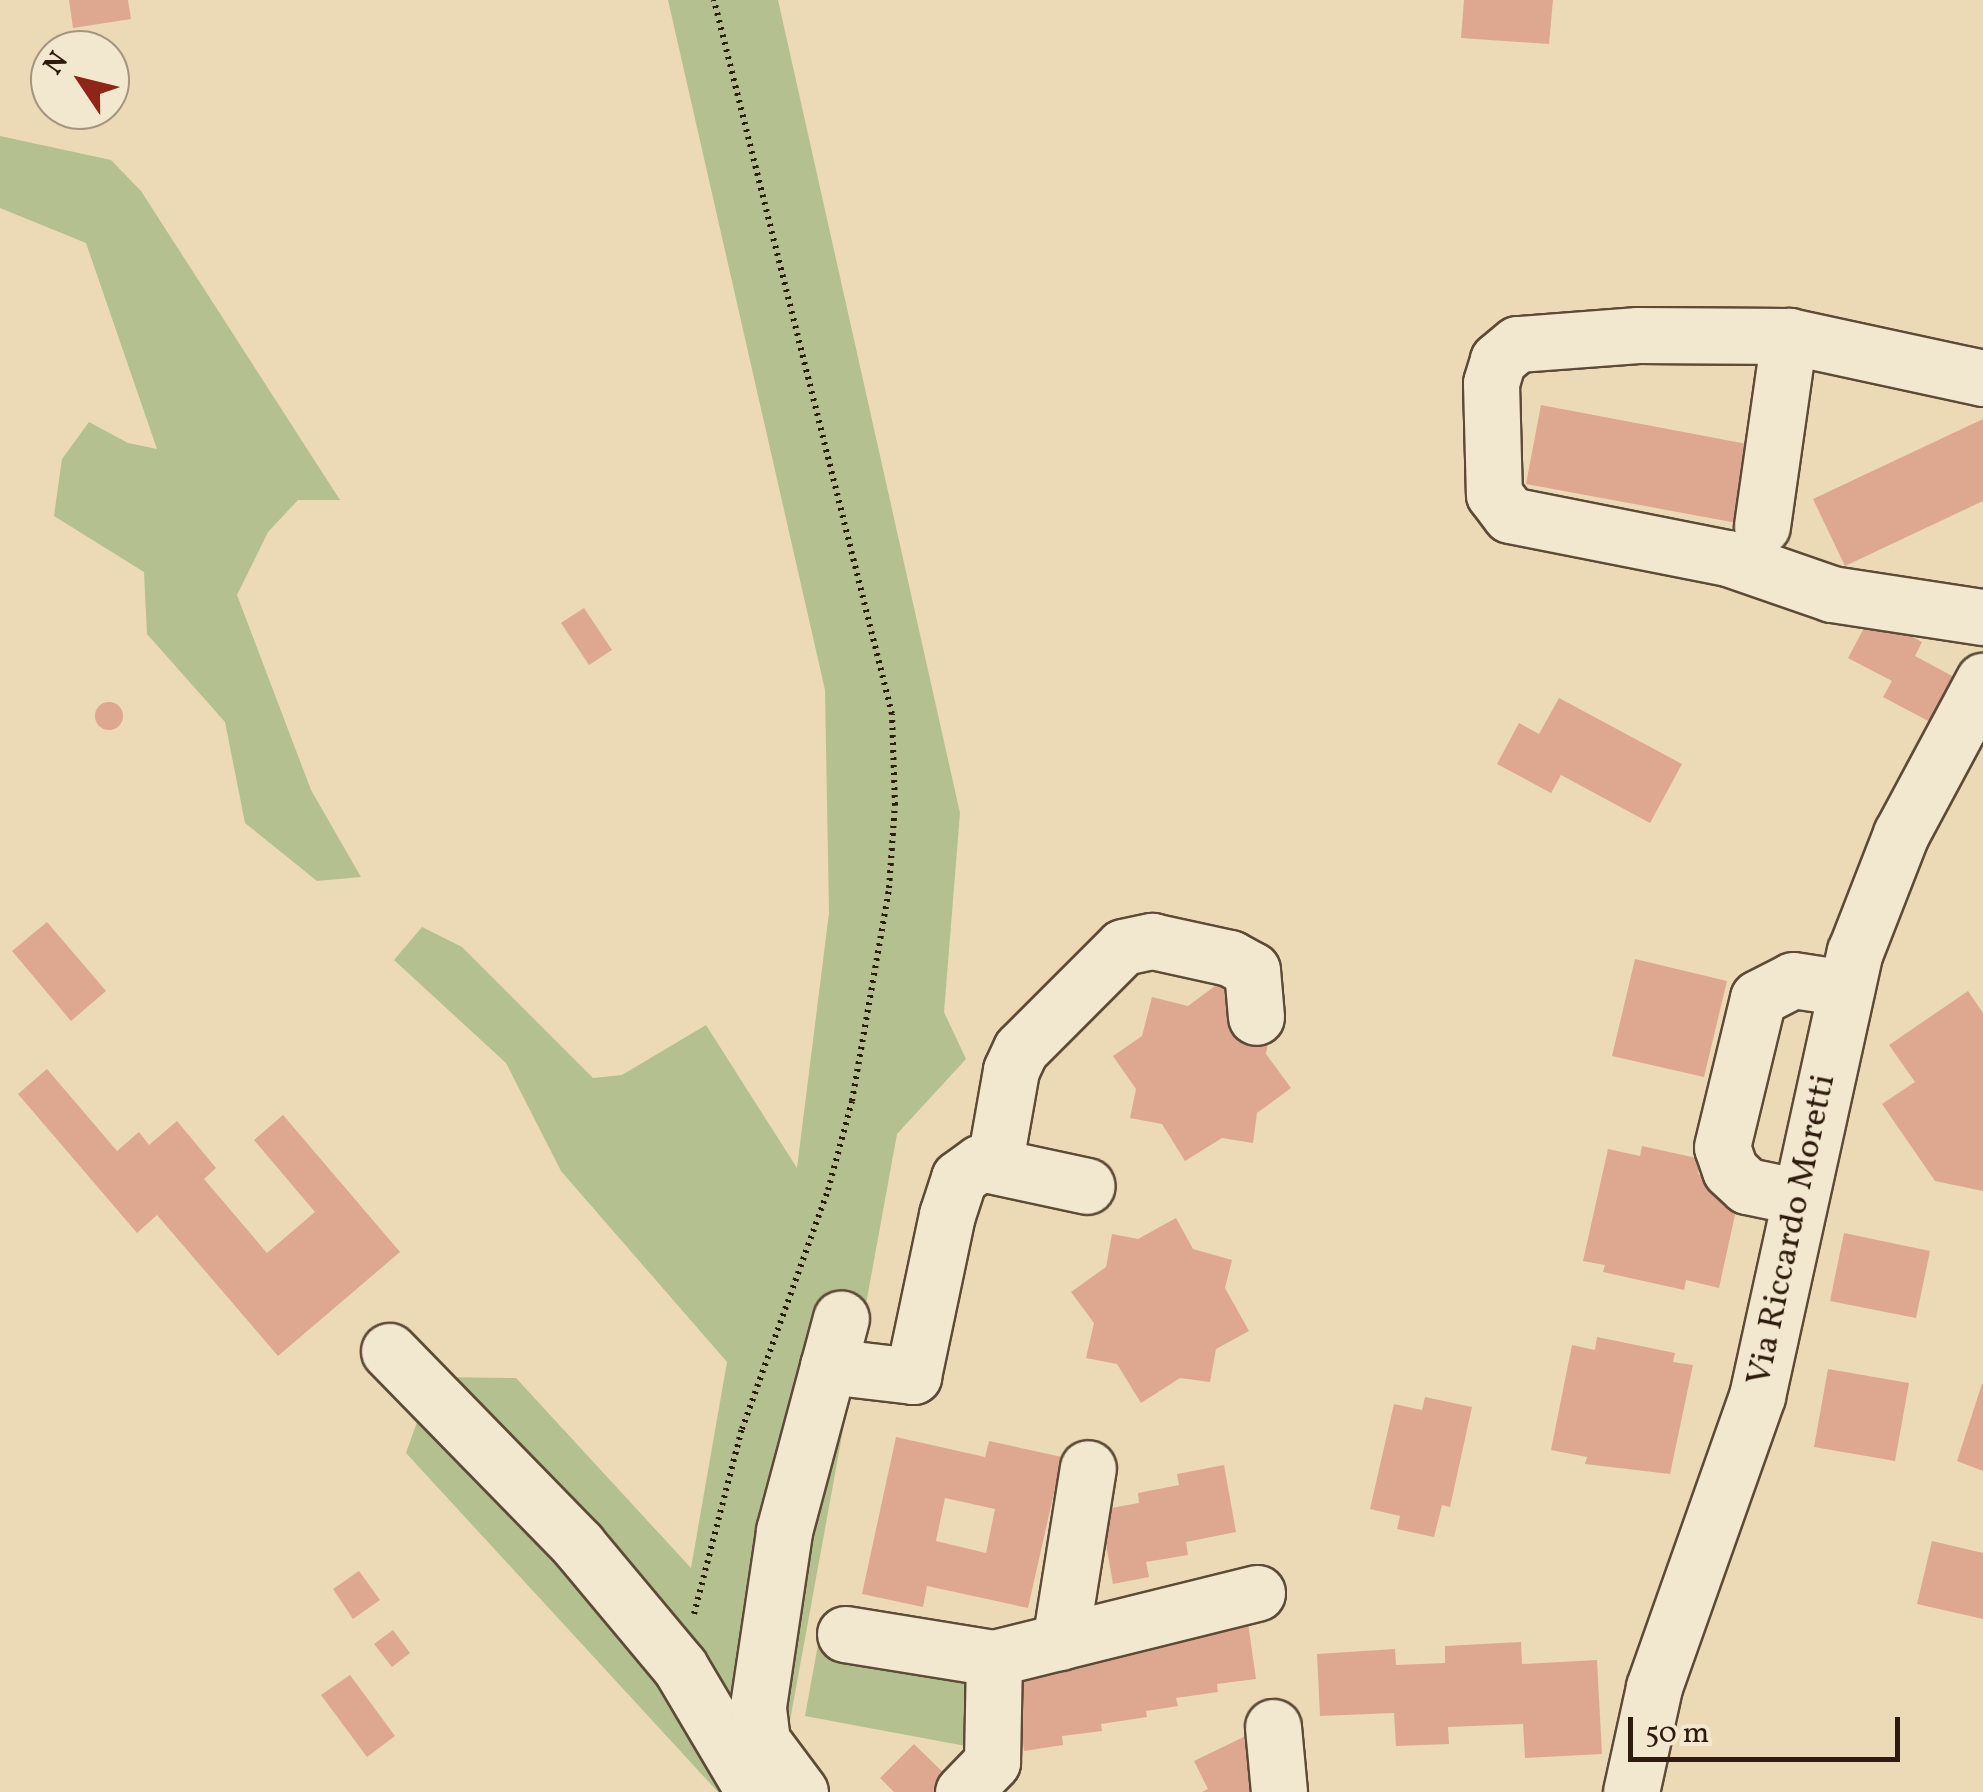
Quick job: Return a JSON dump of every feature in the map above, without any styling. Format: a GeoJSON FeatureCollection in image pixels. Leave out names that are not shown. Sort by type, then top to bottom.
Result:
{"type":"FeatureCollection","features":[{"type":"Feature","properties":{"kind":"street"},"geometry":{"type":"LineString","coordinates":[[1983,378],[1789,336],[1638,334],[1516,344],[1498,360],[1491,383],[1494,494],[1501,508],[1728,558],[1832,594],[1983,617]]}},
{"type":"Feature","properties":{"kind":"street"},"geometry":{"type":"LineString","coordinates":[[1762,526],[1789,336]]}},
{"type":"Feature","properties":{"kind":"street","name":"Via Riccardo Moretti"},"geometry":{"type":"LineString","coordinates":[[1631,1792],[1654,1687],[1757,1396],[1846,988],[1888,861],[1983,681]]}},
{"type":"Feature","properties":{"kind":"street"},"geometry":{"type":"LineString","coordinates":[[995,1161],[1011,1070],[1021,1049],[1123,946],[1152,941],[1230,958],[1252,970],[1256,1017]]}},
{"type":"Feature","properties":{"kind":"street"},"geometry":{"type":"LineString","coordinates":[[1800,1196],[1746,1186],[1730,1170],[1722,1147],[1758,998],[1793,980],[1846,988]]}},
{"type":"Feature","properties":{"kind":"street"},"geometry":{"type":"LineString","coordinates":[[800,1792],[762,1741],[758,1706],[784,1531],[834,1342],[913,1376],[959,1178],[995,1161],[1087,1186]]}},
{"type":"Feature","properties":{"kind":"street"},"geometry":{"type":"LineString","coordinates":[[390,1351],[578,1545],[680,1667],[754,1792]]}},
{"type":"Feature","properties":{"kind":"street"},"geometry":{"type":"LineString","coordinates":[[1060,1642],[1088,1468]]}},
{"type":"Feature","properties":{"kind":"street"},"geometry":{"type":"LineString","coordinates":[[845,1634],[994,1658],[1257,1594]]}},
{"type":"Feature","properties":{"kind":"street"},"geometry":{"type":"LineString","coordinates":[[992,1782],[994,1658]]}},
{"type":"Feature","properties":{"kind":"street"},"geometry":{"type":"LineString","coordinates":[[1273,1727],[1279,1792]]}},
{"type":"Feature","properties":{"kind":"path"},"geometry":{"type":"LineString","coordinates":[[680,1667],[742,1429],[828,1190],[852,1102],[889,888],[895,805],[892,714],[714,0]]}},
{"type":"Feature","properties":{"kind":"green space"},"geometry":{"type":"Polygon","coordinates":[[[668,0],[778,0],[960,813],[944,1012],[966,1059],[897,1134],[777,1792],[718,1792],[406,1453],[433,1377],[516,1378],[691,1568],[727,1362],[561,1171],[506,1063],[394,960],[422,927],[462,947],[593,1078],[622,1075],[706,1025],[797,1168],[829,913],[825,690],[668,0]]]}},
{"type":"Feature","properties":{"kind":"green space"},"geometry":{"type":"Polygon","coordinates":[[[0,136],[111,160],[141,191],[340,500],[298,500],[268,532],[237,595],[311,790],[361,877],[317,881],[245,823],[225,722],[147,634],[144,572],[54,516],[62,459],[89,422],[128,443],[157,449],[86,243],[0,208],[0,136]]]}},
{"type":"Feature","properties":{"kind":"green space"},"geometry":{"type":"Polygon","coordinates":[[[819,1639],[986,1671],[971,1747],[805,1716],[819,1639]]]}},
{"type":"Feature","properties":{"kind":"building"},"geometry":{"type":"Polygon","coordinates":[[[69,0],[128,0],[131,19],[73,28],[69,0]]]}},
{"type":"Feature","properties":{"kind":"building"},"geometry":{"type":"Polygon","coordinates":[[[1464,0],[1553,0],[1549,44],[1461,38],[1464,0]]]}},
{"type":"Feature","properties":{"kind":"building"},"geometry":{"type":"Polygon","coordinates":[[[1541,405],[1752,445],[1737,523],[1526,484],[1541,405]]]}},
{"type":"Feature","properties":{"kind":"building"},"geometry":{"type":"Polygon","coordinates":[[[1983,419],[1983,501],[1845,566],[1813,499],[1983,419]]]}},
{"type":"Feature","properties":{"kind":"building"},"geometry":{"type":"Polygon","coordinates":[[[584,608],[612,650],[589,665],[561,623],[584,608]]]}},
{"type":"Feature","properties":{"kind":"building"},"geometry":{"type":"Polygon","coordinates":[[[1871,615],[1922,642],[1915,656],[1956,678],[1932,723],[1883,697],[1892,681],[1848,658],[1871,615]]]}},
{"type":"Feature","properties":{"kind":"building"},"geometry":{"type":"Polygon","coordinates":[[[1559,698],[1682,764],[1650,823],[1561,775],[1551,793],[1497,764],[1519,723],[1539,734],[1559,698]]]}},
{"type":"Feature","properties":{"kind":"building"},"geometry":{"type":"Polygon","coordinates":[[[109,702],[119,706],[123,716],[119,726],[109,730],[99,726],[95,716],[99,706],[109,702]]]}},
{"type":"Feature","properties":{"kind":"building"},"geometry":{"type":"Polygon","coordinates":[[[47,922],[106,991],[71,1021],[12,951],[47,922]]]}},
{"type":"Feature","properties":{"kind":"building"},"geometry":{"type":"Polygon","coordinates":[[[1635,959],[1727,981],[1704,1077],[1612,1056],[1635,959]]]}},
{"type":"Feature","properties":{"kind":"building"},"geometry":{"type":"Polygon","coordinates":[[[1219,983],[1242,1015],[1272,1019],[1266,1054],[1291,1088],[1257,1113],[1253,1143],[1222,1138],[1185,1161],[1162,1124],[1130,1118],[1136,1089],[1113,1056],[1142,1036],[1152,997],[1188,1006],[1219,983]]]}},
{"type":"Feature","properties":{"kind":"building"},"geometry":{"type":"Polygon","coordinates":[[[1968,991],[1983,1013],[1983,1191],[1935,1181],[1882,1104],[1915,1082],[1889,1045],[1968,991]]]}},
{"type":"Feature","properties":{"kind":"building"},"geometry":{"type":"Polygon","coordinates":[[[47,1069],[117,1151],[139,1132],[149,1145],[177,1121],[216,1168],[204,1179],[267,1253],[315,1212],[254,1140],[283,1115],[400,1252],[278,1356],[157,1215],[137,1233],[18,1094],[47,1069]]]}},
{"type":"Feature","properties":{"kind":"building"},"geometry":{"type":"Polygon","coordinates":[[[1642,1146],[1701,1159],[1698,1174],[1742,1183],[1719,1288],[1686,1280],[1684,1290],[1603,1272],[1605,1265],[1583,1261],[1608,1149],[1640,1156],[1642,1146]]]}},
{"type":"Feature","properties":{"kind":"building"},"geometry":{"type":"Polygon","coordinates":[[[1176,1218],[1193,1249],[1232,1260],[1225,1288],[1249,1331],[1216,1349],[1210,1382],[1180,1378],[1141,1403],[1117,1364],[1086,1358],[1094,1323],[1071,1292],[1106,1267],[1112,1234],[1138,1239],[1176,1218]]]}},
{"type":"Feature","properties":{"kind":"building"},"geometry":{"type":"Polygon","coordinates":[[[1844,1233],[1930,1251],[1916,1318],[1830,1301],[1844,1233]]]}},
{"type":"Feature","properties":{"kind":"building"},"geometry":{"type":"Polygon","coordinates":[[[1597,1337],[1675,1353],[1673,1362],[1693,1365],[1670,1474],[1585,1464],[1587,1457],[1551,1450],[1572,1345],[1595,1350],[1597,1337]]]}},
{"type":"Feature","properties":{"kind":"building"},"geometry":{"type":"Polygon","coordinates":[[[1828,1369],[1909,1383],[1895,1461],[1814,1447],[1828,1369]]]}},
{"type":"Feature","properties":{"kind":"building"},"geometry":{"type":"Polygon","coordinates":[[[1983,1384],[1983,1471],[1957,1461],[1983,1384]]]}},
{"type":"Feature","properties":{"kind":"building"},"geometry":{"type":"Polygon","coordinates":[[[1425,1397],[1472,1407],[1450,1507],[1442,1505],[1434,1537],[1397,1529],[1400,1516],[1370,1509],[1394,1404],[1422,1410],[1425,1397]]]}},
{"type":"Feature","properties":{"kind":"building"},"geometry":{"type":"Polygon","coordinates":[[[896,1437],[985,1457],[989,1441],[1062,1457],[1028,1608],[927,1586],[923,1607],[862,1594],[896,1437]],[[945,1498],[936,1541],[986,1553],[995,1509],[945,1498]]]}},
{"type":"Feature","properties":{"kind":"building"},"geometry":{"type":"Polygon","coordinates":[[[1224,1465],[1236,1532],[1186,1542],[1188,1555],[1146,1562],[1149,1577],[1113,1584],[1100,1510],[1139,1503],[1138,1493],[1179,1485],[1177,1474],[1224,1465]]]}},
{"type":"Feature","properties":{"kind":"building"},"geometry":{"type":"Polygon","coordinates":[[[1932,1541],[1983,1553],[1983,1619],[1917,1604],[1932,1541]]]}},
{"type":"Feature","properties":{"kind":"building"},"geometry":{"type":"Polygon","coordinates":[[[359,1571],[380,1600],[353,1619],[333,1589],[359,1571]]]}},
{"type":"Feature","properties":{"kind":"building"},"geometry":{"type":"Polygon","coordinates":[[[1246,1609],[1256,1679],[1217,1684],[1218,1692],[1176,1698],[1178,1706],[1146,1711],[1147,1717],[1101,1724],[1102,1731],[1062,1736],[1063,1745],[1024,1751],[1014,1675],[1246,1609]]]}},
{"type":"Feature","properties":{"kind":"building"},"geometry":{"type":"Polygon","coordinates":[[[393,1630],[410,1653],[392,1667],[374,1644],[393,1630]]]}},
{"type":"Feature","properties":{"kind":"building"},"geometry":{"type":"Polygon","coordinates":[[[1521,1642],[1522,1664],[1597,1660],[1602,1754],[1525,1758],[1523,1724],[1448,1727],[1449,1744],[1396,1746],[1394,1713],[1320,1716],[1317,1654],[1395,1649],[1396,1665],[1445,1663],[1445,1646],[1521,1642]]]}},
{"type":"Feature","properties":{"kind":"building"},"geometry":{"type":"Polygon","coordinates":[[[350,1675],[395,1736],[367,1757],[321,1695],[350,1675]]]}},
{"type":"Feature","properties":{"kind":"building"},"geometry":{"type":"Polygon","coordinates":[[[1258,1730],[1270,1792],[1202,1792],[1208,1789],[1194,1761],[1258,1730]]]}},
{"type":"Feature","properties":{"kind":"building"},"geometry":{"type":"Polygon","coordinates":[[[914,1744],[951,1780],[939,1792],[894,1792],[880,1778],[914,1744]]]}}]}
